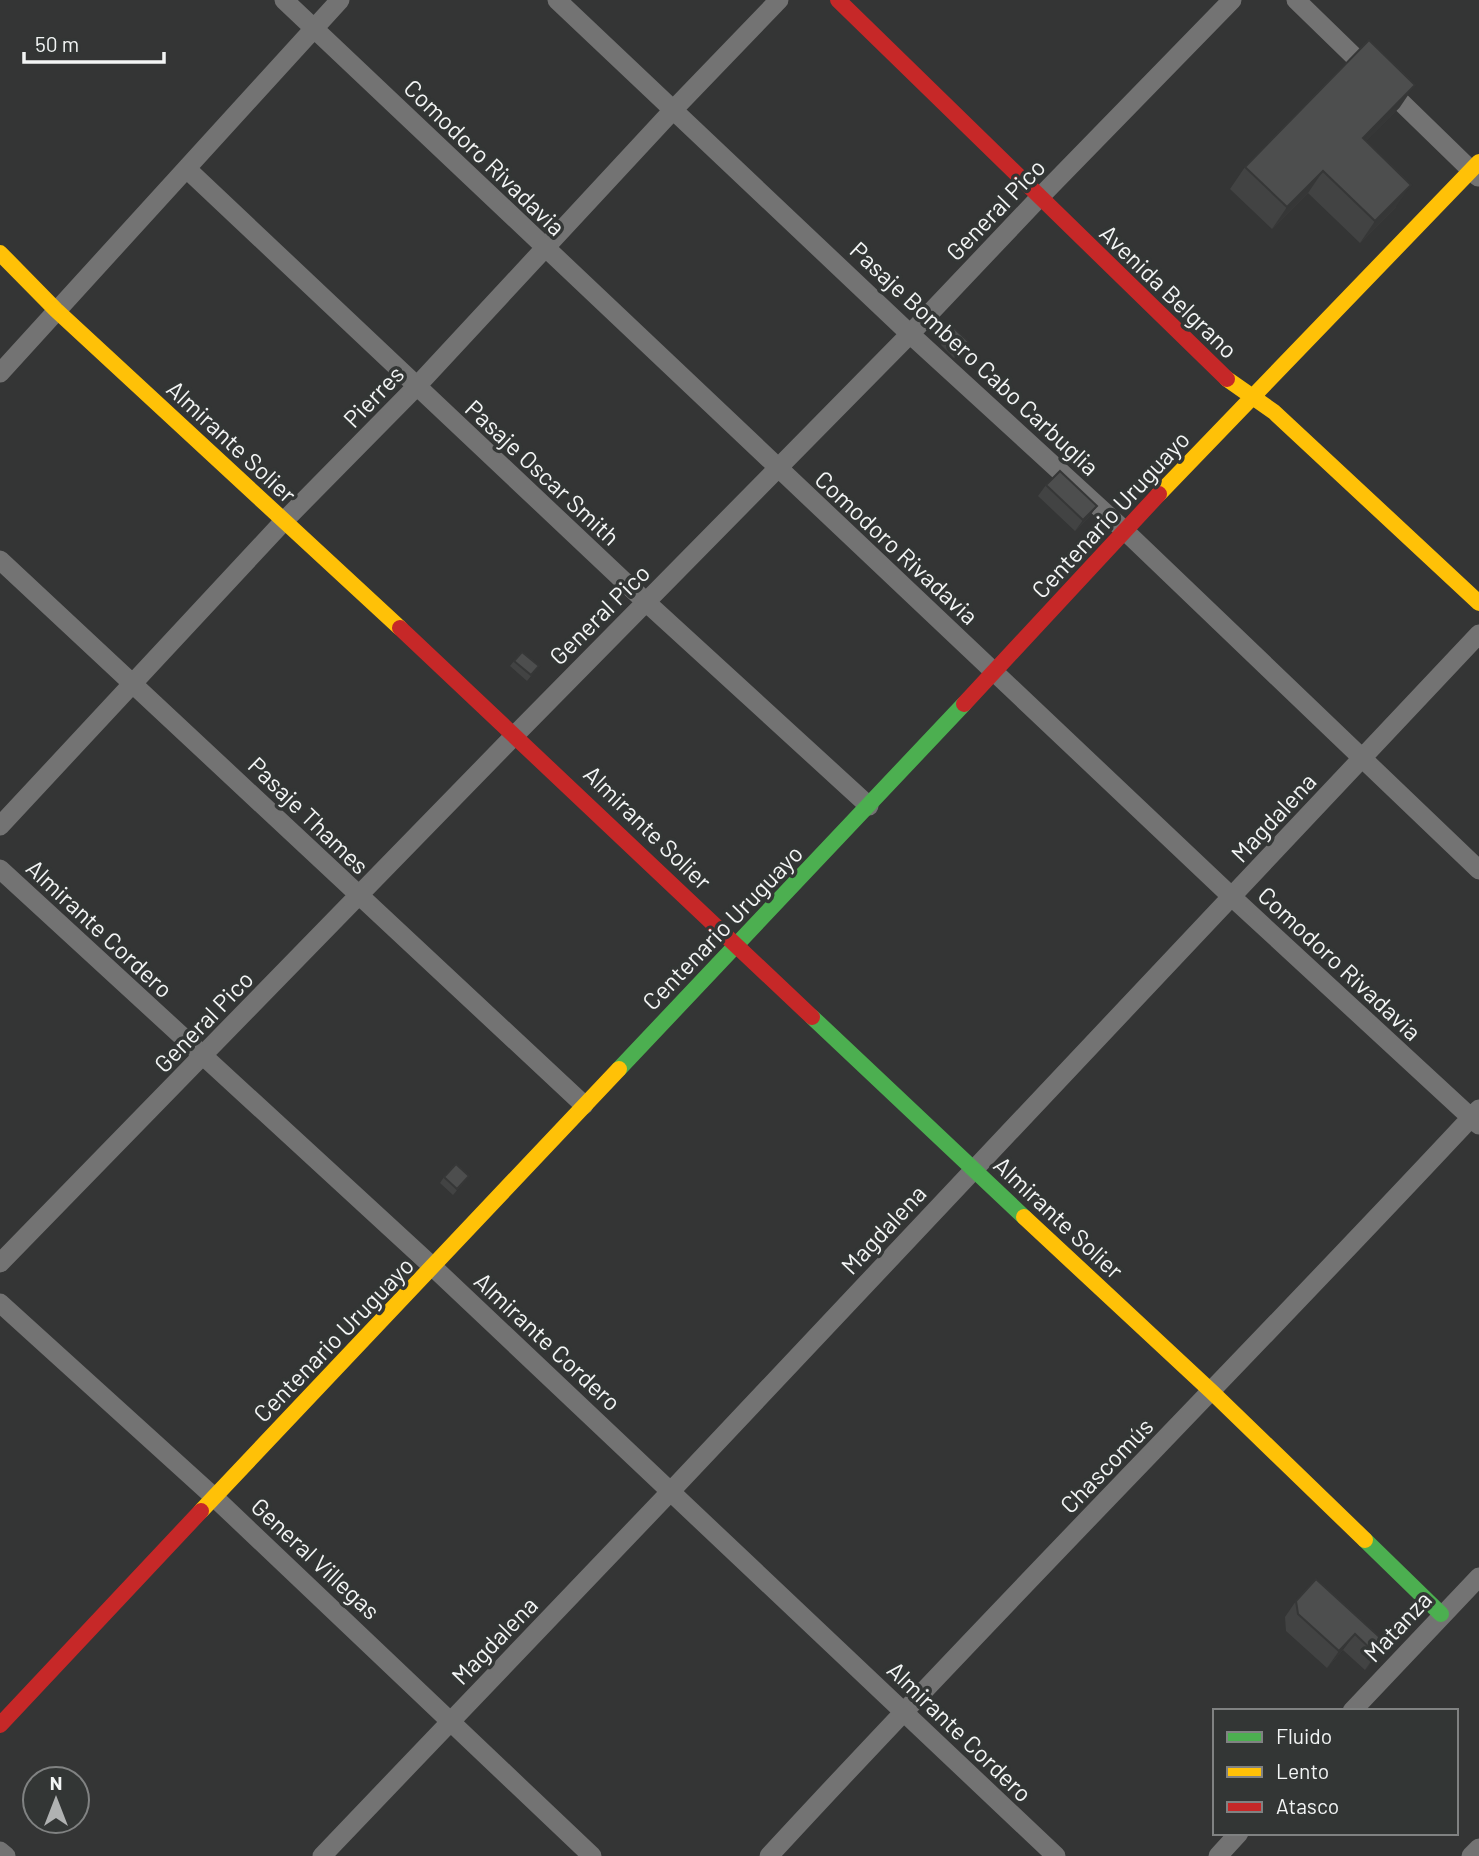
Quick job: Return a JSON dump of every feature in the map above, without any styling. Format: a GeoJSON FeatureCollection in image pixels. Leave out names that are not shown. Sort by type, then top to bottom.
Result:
{"type":"FeatureCollection","features":[{"type":"Feature","properties":{"kind":"street","name":"Comodoro Rivadavia"},"geometry":{"type":"LineString","coordinates":[[284,0],[1232,897],[1476,1117]]}},
{"type":"Feature","properties":{"kind":"street"},"geometry":{"type":"LineString","coordinates":[[0,373],[188,170],[340,0]]}},
{"type":"Feature","properties":{"kind":"street","name":"Pasaje Bombero Cabo Carbuglia"},"geometry":{"type":"LineString","coordinates":[[557,0],[911,334],[1124,530],[1479,870]]}},
{"type":"Feature","properties":{"kind":"street","name":"Pierres"},"geometry":{"type":"LineString","coordinates":[[0,826],[283,522],[416,387],[779,0]]}},
{"type":"Feature","properties":{"kind":"street","name":"Avenida Belgrano"},"geometry":{"type":"LineString","coordinates":[[838,0],[1229,381],[1274,412],[1479,603]]}},
{"type":"Feature","properties":{"kind":"street","name":"General Pico"},"geometry":{"type":"LineString","coordinates":[[0,1263],[911,334],[1039,198],[1233,0]]}},
{"type":"Feature","properties":{"kind":"street"},"geometry":{"type":"LineString","coordinates":[[1296,0],[1476,170]]}},
{"type":"Feature","properties":{"kind":"street","name":"Pasaje Oscar Smith"},"geometry":{"type":"LineString","coordinates":[[188,170],[646,602],[869,806]]}},
{"type":"Feature","properties":{"kind":"street","name":"Centenario Uruguayo"},"geometry":{"type":"LineString","coordinates":[[0,1725],[583,1105],[869,806],[1124,530],[1476,170]]}},
{"type":"Feature","properties":{"kind":"street","name":"Almirante Solier"},"geometry":{"type":"LineString","coordinates":[[0,253],[56,310],[515,735],[972,1169],[1212,1392],[1441,1614]]}},
{"type":"Feature","properties":{"kind":"street","name":"Pasaje Thames"},"geometry":{"type":"LineString","coordinates":[[0,560],[583,1105]]}},
{"type":"Feature","properties":{"kind":"street","name":"Magdalena"},"geometry":{"type":"LineString","coordinates":[[322,1856],[1479,634]]}},
{"type":"Feature","properties":{"kind":"street","name":"Almirante Cordero"},"geometry":{"type":"LineString","coordinates":[[0,869],[433,1267],[1056,1856]]}},
{"type":"Feature","properties":{"kind":"street","name":"Chascomús"},"geometry":{"type":"LineString","coordinates":[[769,1856],[903,1710],[1476,1117]]}},
{"type":"Feature","properties":{"kind":"street","name":"General Villegas"},"geometry":{"type":"LineString","coordinates":[[0,1303],[214,1497],[592,1856]]}},
{"type":"Feature","properties":{"kind":"street","name":"Matanza"},"geometry":{"type":"LineString","coordinates":[[1354,1709],[1441,1614],[1479,1578]]}},
{"type":"Feature","properties":{"kind":"street"},"geometry":{"type":"LineString","coordinates":[[1222,1854],[1237,1835]]}},
{"type":"Feature","properties":{"kind":"street"},"geometry":{"type":"LineString","coordinates":[[1471,1856],[1479,1848]]}},
{"type":"Feature","properties":{"kind":"street"},"geometry":{"type":"LineString","coordinates":[[0,1851],[6,1856]]}},
{"type":"Feature","properties":{"kind":"building"},"geometry":{"type":"Polygon","coordinates":[[[1369,40],[1415,85],[1363,138],[1411,185],[1375,221],[1323,171],[1287,207],[1245,167],[1369,40]]]}},
{"type":"Feature","properties":{"kind":"building"},"geometry":{"type":"Polygon","coordinates":[[[954,328],[969,342],[958,352],[944,339],[954,328]]]}},
{"type":"Feature","properties":{"kind":"building"},"geometry":{"type":"Polygon","coordinates":[[[1060,471],[1097,506],[1083,520],[1046,485],[1060,471]]]}},
{"type":"Feature","properties":{"kind":"building"},"geometry":{"type":"Polygon","coordinates":[[[522,652],[539,666],[531,675],[514,661],[522,652]]]}},
{"type":"Feature","properties":{"kind":"building"},"geometry":{"type":"Polygon","coordinates":[[[456,1164],[469,1176],[457,1189],[444,1177],[456,1164]]]}},
{"type":"Feature","properties":{"kind":"building"},"geometry":{"type":"Polygon","coordinates":[[[1316,1579],[1386,1643],[1376,1654],[1355,1634],[1339,1651],[1298,1614],[1296,1601],[1316,1579]]]}},
{"type":"Feature","properties":{"kind":"traffic: fast"},"geometry":{"type":"LineString","coordinates":[[619,1069],[964,704]]}},
{"type":"Feature","properties":{"kind":"traffic: fast"},"geometry":{"type":"LineString","coordinates":[[812,1017],[1024,1217]]}},
{"type":"Feature","properties":{"kind":"traffic: fast"},"geometry":{"type":"LineString","coordinates":[[1365,1540],[1441,1614]]}},
{"type":"Feature","properties":{"kind":"traffic: slow"},"geometry":{"type":"LineString","coordinates":[[1159,494],[1479,162]]}},
{"type":"Feature","properties":{"kind":"traffic: slow"},"geometry":{"type":"LineString","coordinates":[[0,253],[56,310],[400,628]]}},
{"type":"Feature","properties":{"kind":"traffic: slow"},"geometry":{"type":"LineString","coordinates":[[1227,379],[1274,412],[1479,603]]}},
{"type":"Feature","properties":{"kind":"traffic: slow"},"geometry":{"type":"LineString","coordinates":[[201,1511],[619,1069]]}},
{"type":"Feature","properties":{"kind":"traffic: slow"},"geometry":{"type":"LineString","coordinates":[[1024,1217],[1212,1392],[1365,1540]]}},
{"type":"Feature","properties":{"kind":"traffic: jam"},"geometry":{"type":"LineString","coordinates":[[838,0],[1227,379]]}},
{"type":"Feature","properties":{"kind":"traffic: jam"},"geometry":{"type":"LineString","coordinates":[[964,704],[1159,494]]}},
{"type":"Feature","properties":{"kind":"traffic: jam"},"geometry":{"type":"LineString","coordinates":[[400,628],[812,1017]]}},
{"type":"Feature","properties":{"kind":"traffic: jam"},"geometry":{"type":"LineString","coordinates":[[0,1725],[201,1511]]}}]}
